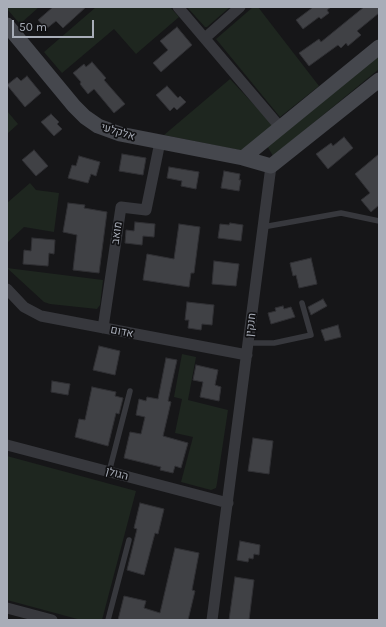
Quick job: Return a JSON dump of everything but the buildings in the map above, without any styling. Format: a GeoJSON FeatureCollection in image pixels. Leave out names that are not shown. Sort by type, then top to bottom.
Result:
{"type":"FeatureCollection","features":[{"type":"Feature","properties":{"kind":"street"},"geometry":{"type":"LineString","coordinates":[[178,7],[280,127]]}},
{"type":"Feature","properties":{"kind":"street"},"geometry":{"type":"LineString","coordinates":[[205,38],[240,7]]}},
{"type":"Feature","properties":{"kind":"street","name":"אלקלעי"},"geometry":{"type":"LineString","coordinates":[[7,25],[74,106],[98,126],[113,132],[243,158],[271,166]]}},
{"type":"Feature","properties":{"kind":"street"},"geometry":{"type":"LineString","coordinates":[[243,158],[379,47]]}},
{"type":"Feature","properties":{"kind":"street"},"geometry":{"type":"LineString","coordinates":[[271,166],[379,80]]}},
{"type":"Feature","properties":{"kind":"street","name":"מואב"},"geometry":{"type":"LineString","coordinates":[[103,328],[121,207],[146,210],[160,142]]}},
{"type":"Feature","properties":{"kind":"street","name":"חנקין"},"geometry":{"type":"LineString","coordinates":[[212,620],[271,166]]}},
{"type":"Feature","properties":{"kind":"street","name":"אדום"},"geometry":{"type":"LineString","coordinates":[[7,288],[22,305],[38,316],[247,355]]}},
{"type":"Feature","properties":{"kind":"street","name":"הגולן"},"geometry":{"type":"LineString","coordinates":[[7,445],[228,503]]}},
{"type":"Feature","properties":{"kind":"street"},"geometry":{"type":"LineString","coordinates":[[7,608],[52,620]]}},
{"type":"Feature","properties":{"kind":"lane"},"geometry":{"type":"LineString","coordinates":[[263,227],[341,213],[379,221]]}},
{"type":"Feature","properties":{"kind":"lane"},"geometry":{"type":"LineString","coordinates":[[248,342],[274,343],[311,335],[302,303]]}},
{"type":"Feature","properties":{"kind":"lane"},"geometry":{"type":"LineString","coordinates":[[109,472],[130,392]]}},
{"type":"Feature","properties":{"kind":"lane"},"geometry":{"type":"LineString","coordinates":[[108,620],[129,540]]}},
{"type":"Feature","properties":{"kind":"shaded area"},"geometry":{"type":"Polygon","coordinates":[[[7,7],[39,7],[20,24],[7,9],[7,7]]]}},
{"type":"Feature","properties":{"kind":"shaded area"},"geometry":{"type":"Polygon","coordinates":[[[96,7],[170,7],[179,17],[136,54],[114,29],[62,73],[44,52],[96,7]]]}},
{"type":"Feature","properties":{"kind":"shaded area"},"geometry":{"type":"Polygon","coordinates":[[[187,7],[230,7],[207,27],[205,27],[187,7]]]}},
{"type":"Feature","properties":{"kind":"shaded area"},"geometry":{"type":"Polygon","coordinates":[[[253,7],[258,7],[319,86],[280,117],[216,39],[253,7]]]}},
{"type":"Feature","properties":{"kind":"shaded area"},"geometry":{"type":"Polygon","coordinates":[[[379,53],[379,69],[273,156],[266,144],[379,53]]]}},
{"type":"Feature","properties":{"kind":"shaded area"},"geometry":{"type":"Polygon","coordinates":[[[230,79],[275,127],[244,151],[164,135],[230,79]]]}},
{"type":"Feature","properties":{"kind":"shaded area"},"geometry":{"type":"Polygon","coordinates":[[[7,111],[18,124],[7,134],[7,111]]]}},
{"type":"Feature","properties":{"kind":"shaded area"},"geometry":{"type":"Polygon","coordinates":[[[30,183],[36,190],[59,193],[54,232],[24,227],[7,243],[7,203],[30,183]]]}},
{"type":"Feature","properties":{"kind":"shaded area"},"geometry":{"type":"Polygon","coordinates":[[[7,268],[103,280],[100,305],[97,309],[44,302],[7,268]]]}},
{"type":"Feature","properties":{"kind":"shaded area"},"geometry":{"type":"Polygon","coordinates":[[[182,354],[196,357],[188,400],[228,410],[216,488],[211,490],[181,482],[193,437],[175,433],[182,399],[174,397],[182,354]]]}},
{"type":"Feature","properties":{"kind":"shaded area"},"geometry":{"type":"Polygon","coordinates":[[[7,456],[136,491],[102,620],[81,620],[7,600],[7,456]]]}}]}
